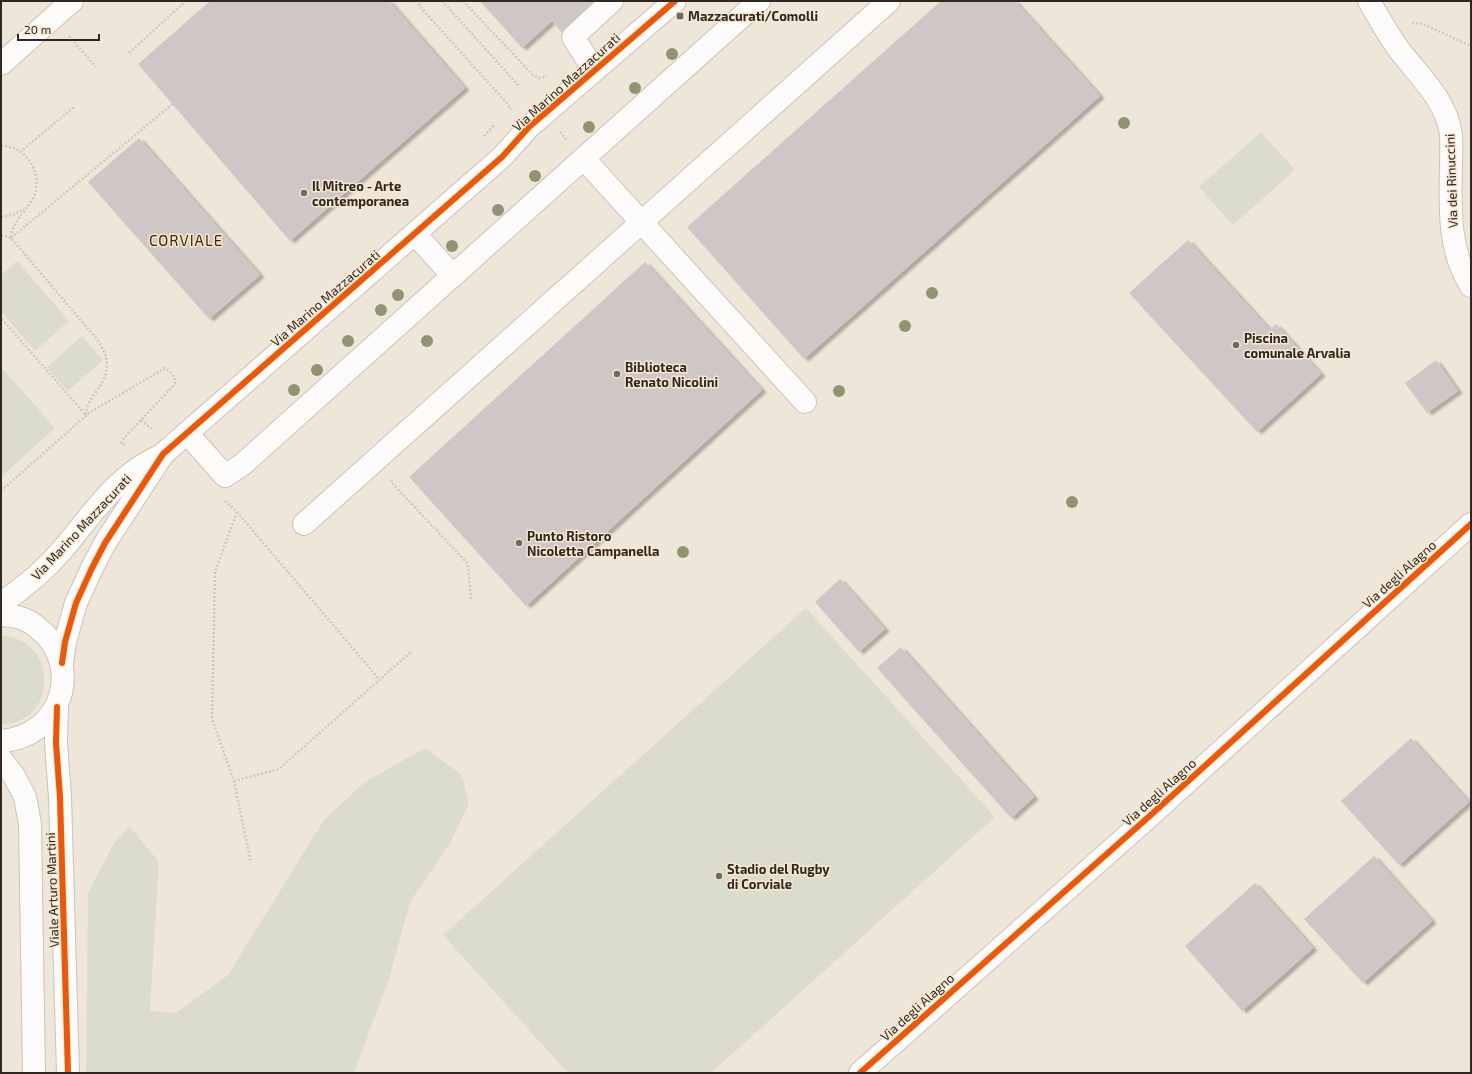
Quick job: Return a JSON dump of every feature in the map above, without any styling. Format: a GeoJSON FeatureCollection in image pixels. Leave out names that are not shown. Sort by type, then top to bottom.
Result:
{"type":"FeatureCollection","features":[{"type":"Feature","properties":{"kind":"street"},"geometry":{"type":"LineString","coordinates":[[1,64],[72,1]]}},
{"type":"Feature","properties":{"kind":"street"},"geometry":{"type":"LineString","coordinates":[[594,70],[573,37],[612,1]]}},
{"type":"Feature","properties":{"kind":"street","name":"Via Marino Mazzacurati"},"geometry":{"type":"LineString","coordinates":[[62,663],[65,642],[76,603],[92,568],[105,543],[163,454],[502,157],[529,127],[674,1]]}},
{"type":"Feature","properties":{"kind":"street"},"geometry":{"type":"LineString","coordinates":[[187,433],[225,476],[243,464],[759,1]]}},
{"type":"Feature","properties":{"kind":"street"},"geometry":{"type":"LineString","coordinates":[[304,524],[889,1]]}},
{"type":"Feature","properties":{"kind":"street","name":"Via dei Rinuccini"},"geometry":{"type":"LineString","coordinates":[[1369,1],[1399,50],[1437,97],[1449,124],[1450,214],[1453,241],[1460,265],[1471,286]]}},
{"type":"Feature","properties":{"kind":"street"},"geometry":{"type":"LineString","coordinates":[[584,159],[805,402]]}},
{"type":"Feature","properties":{"kind":"street"},"geometry":{"type":"LineString","coordinates":[[414,234],[453,276]]}},
{"type":"Feature","properties":{"kind":"street","name":"Via Marino Mazzacurati"},"geometry":{"type":"LineString","coordinates":[[1,603],[50,564],[98,506],[133,472],[150,460],[163,454]]}},
{"type":"Feature","properties":{"kind":"street","name":"Via degli Alagno"},"geometry":{"type":"LineString","coordinates":[[860,1073],[1147,818],[1471,524]]}},
{"type":"Feature","properties":{"kind":"street"},"geometry":{"type":"LineString","coordinates":[[1,615],[19,617],[34,624],[46,635],[56,648],[62,663],[63,678],[62,692],[57,707],[46,722],[30,733],[13,740],[1,741]]}},
{"type":"Feature","properties":{"kind":"street","name":"Viale Arturo Martini"},"geometry":{"type":"LineString","coordinates":[[57,707],[56,751],[60,805],[68,1073]]}},
{"type":"Feature","properties":{"kind":"street","name":"Viale Arturo Martini"},"geometry":{"type":"LineString","coordinates":[[1,759],[14,776],[25,797],[30,824],[34,1073]]}},
{"type":"Feature","properties":{"kind":"path"},"geometry":{"type":"LineString","coordinates":[[129,54],[186,1]]}},
{"type":"Feature","properties":{"kind":"path"},"geometry":{"type":"LineString","coordinates":[[415,1],[511,108],[506,114]]}},
{"type":"Feature","properties":{"kind":"path"},"geometry":{"type":"LineString","coordinates":[[419,5],[423,1]]}},
{"type":"Feature","properties":{"kind":"path"},"geometry":{"type":"LineString","coordinates":[[442,1],[520,87]]}},
{"type":"Feature","properties":{"kind":"path"},"geometry":{"type":"LineString","coordinates":[[463,1],[533,75],[539,78],[547,77],[558,68],[563,69],[579,85]]}},
{"type":"Feature","properties":{"kind":"path"},"geometry":{"type":"LineString","coordinates":[[1383,25],[1423,24],[1471,46]]}},
{"type":"Feature","properties":{"kind":"path"},"geometry":{"type":"LineString","coordinates":[[66,32],[96,67]]}},
{"type":"Feature","properties":{"kind":"path"},"geometry":{"type":"LineString","coordinates":[[11,238],[192,88]]}},
{"type":"Feature","properties":{"kind":"path"},"geometry":{"type":"LineString","coordinates":[[20,152],[75,106]]}},
{"type":"Feature","properties":{"kind":"path"},"geometry":{"type":"LineString","coordinates":[[484,136],[495,125]]}},
{"type":"Feature","properties":{"kind":"path"},"geometry":{"type":"LineString","coordinates":[[1,146],[14,148],[20,152],[32,164],[36,176],[36,188],[32,200],[24,209],[14,228],[11,238]]}},
{"type":"Feature","properties":{"kind":"path"},"geometry":{"type":"LineString","coordinates":[[1,217],[13,215],[24,209]]}},
{"type":"Feature","properties":{"kind":"path"},"geometry":{"type":"LineString","coordinates":[[1,235],[11,238],[96,338],[104,351],[107,358],[106,374],[103,382],[87,407],[86,415]]}},
{"type":"Feature","properties":{"kind":"path"},"geometry":{"type":"LineString","coordinates":[[1,318],[86,415]]}},
{"type":"Feature","properties":{"kind":"path"},"geometry":{"type":"LineString","coordinates":[[1,491],[86,415],[165,368],[173,375],[175,384],[122,441],[125,446],[128,445]]}},
{"type":"Feature","properties":{"kind":"path"},"geometry":{"type":"LineString","coordinates":[[142,420],[153,429],[146,433]]}},
{"type":"Feature","properties":{"kind":"path"},"geometry":{"type":"LineString","coordinates":[[397,476],[391,482],[468,564],[471,601]]}},
{"type":"Feature","properties":{"kind":"path"},"geometry":{"type":"LineString","coordinates":[[220,496],[237,512],[379,679]]}},
{"type":"Feature","properties":{"kind":"path"},"geometry":{"type":"LineString","coordinates":[[237,512],[215,572],[212,719],[234,781],[251,863]]}},
{"type":"Feature","properties":{"kind":"path"},"geometry":{"type":"LineString","coordinates":[[234,781],[279,769],[412,651]]}},
{"type":"Feature","properties":{"kind":"green space"},"geometry":{"type":"Polygon","coordinates":[[[1261,132],[1295,170],[1233,225],[1199,187],[1261,132]]]}},
{"type":"Feature","properties":{"kind":"green space"},"geometry":{"type":"Polygon","coordinates":[[[17,261],[69,321],[35,351],[1,312],[1,275],[17,261]]]}},
{"type":"Feature","properties":{"kind":"green space"},"geometry":{"type":"Polygon","coordinates":[[[82,336],[103,360],[68,391],[47,367],[82,336]]]}},
{"type":"Feature","properties":{"kind":"green space"},"geometry":{"type":"Polygon","coordinates":[[[1,367],[55,428],[1,477],[1,367]]]}},
{"type":"Feature","properties":{"kind":"green space","name":"Stadio del Rugby di Corviale"},"geometry":{"type":"Polygon","coordinates":[[[806,608],[995,817],[711,1073],[568,1073],[443,935],[806,608]]]}},
{"type":"Feature","properties":{"kind":"green space"},"geometry":{"type":"Polygon","coordinates":[[[1,635],[21,641],[34,652],[42,666],[44,682],[41,698],[33,711],[19,721],[1,724],[1,635]]]}},
{"type":"Feature","properties":{"kind":"green space"},"geometry":{"type":"Polygon","coordinates":[[[425,748],[462,775],[469,804],[449,845],[410,902],[389,979],[354,1073],[86,1073],[88,893],[114,843],[130,827],[159,862],[150,1011],[176,1013],[228,975],[324,820],[365,782],[425,748]]]}},
{"type":"Feature","properties":{"kind":"building"},"geometry":{"type":"Polygon","coordinates":[[[210,1],[389,1],[465,88],[290,241],[138,64],[210,1]]]}},
{"type":"Feature","properties":{"kind":"building"},"geometry":{"type":"Polygon","coordinates":[[[480,1],[600,1],[564,35],[552,21],[522,48],[480,1]]]}},
{"type":"Feature","properties":{"kind":"building"},"geometry":{"type":"Polygon","coordinates":[[[941,1],[1015,1],[1100,96],[804,359],[687,227],[941,1]]]}},
{"type":"Feature","properties":{"kind":"building"},"geometry":{"type":"Polygon","coordinates":[[[139,138],[260,275],[209,319],[88,182],[139,138]]]}},
{"type":"Feature","properties":{"kind":"building","name":"Piscina comunale Arvalia"},"geometry":{"type":"Polygon","coordinates":[[[1188,240],[1270,330],[1276,324],[1321,374],[1257,432],[1129,293],[1188,240]]]}},
{"type":"Feature","properties":{"kind":"building"},"geometry":{"type":"Polygon","coordinates":[[[645,262],[762,390],[526,606],[409,477],[645,262]]]}},
{"type":"Feature","properties":{"kind":"building"},"geometry":{"type":"Polygon","coordinates":[[[1436,360],[1458,391],[1427,413],[1405,383],[1436,360]]]}},
{"type":"Feature","properties":{"kind":"building"},"geometry":{"type":"Polygon","coordinates":[[[840,579],[885,629],[859,652],[815,602],[840,579]]]}},
{"type":"Feature","properties":{"kind":"building"},"geometry":{"type":"Polygon","coordinates":[[[901,647],[1034,797],[1011,818],[877,668],[901,647]]]}},
{"type":"Feature","properties":{"kind":"building"},"geometry":{"type":"Polygon","coordinates":[[[1411,738],[1469,802],[1399,865],[1341,801],[1411,738]]]}},
{"type":"Feature","properties":{"kind":"building"},"geometry":{"type":"Polygon","coordinates":[[[1374,856],[1432,921],[1363,983],[1304,919],[1374,856]]]}},
{"type":"Feature","properties":{"kind":"building"},"geometry":{"type":"Polygon","coordinates":[[[1255,883],[1313,948],[1242,1011],[1185,946],[1255,883]]]}},
{"type":"Feature","properties":{"kind":"cycle path"},"geometry":{"type":"LineString","coordinates":[[62,663],[65,642],[76,603],[92,568],[105,543],[163,454],[502,157],[529,127],[675,1]]}},
{"type":"Feature","properties":{"kind":"cycle path"},"geometry":{"type":"LineString","coordinates":[[860,1073],[1153,813],[1471,524]]}},
{"type":"Feature","properties":{"kind":"cycle path"},"geometry":{"type":"LineString","coordinates":[[57,707],[56,743],[60,797],[68,1073]]}},
{"type":"Feature","properties":{"kind":"place","name":"Mazzacurati/Comolli"},"geometry":{"type":"Point","coordinates":[680,16]}},
{"type":"Feature","properties":{"kind":"place","name":"Il Mitreo - Arte contemporanea"},"geometry":{"type":"Point","coordinates":[304,193]}},
{"type":"Feature","properties":{"kind":"place","name":"Piscina comunale Arvalia"},"geometry":{"type":"Point","coordinates":[1236,345]}},
{"type":"Feature","properties":{"kind":"place","name":"Biblioteca Renato Nicolini"},"geometry":{"type":"Point","coordinates":[617,374]}},
{"type":"Feature","properties":{"kind":"place","name":"Punto Ristoro Nicoletta Campanella"},"geometry":{"type":"Point","coordinates":[519,543]}},
{"type":"Feature","properties":{"kind":"place","name":"Stadio del Rugby di Corviale"},"geometry":{"type":"Point","coordinates":[719,876]}},
{"type":"Feature","properties":{"kind":"district","name":"CORVIALE"},"geometry":{"type":"Point","coordinates":[186,241]}}]}
